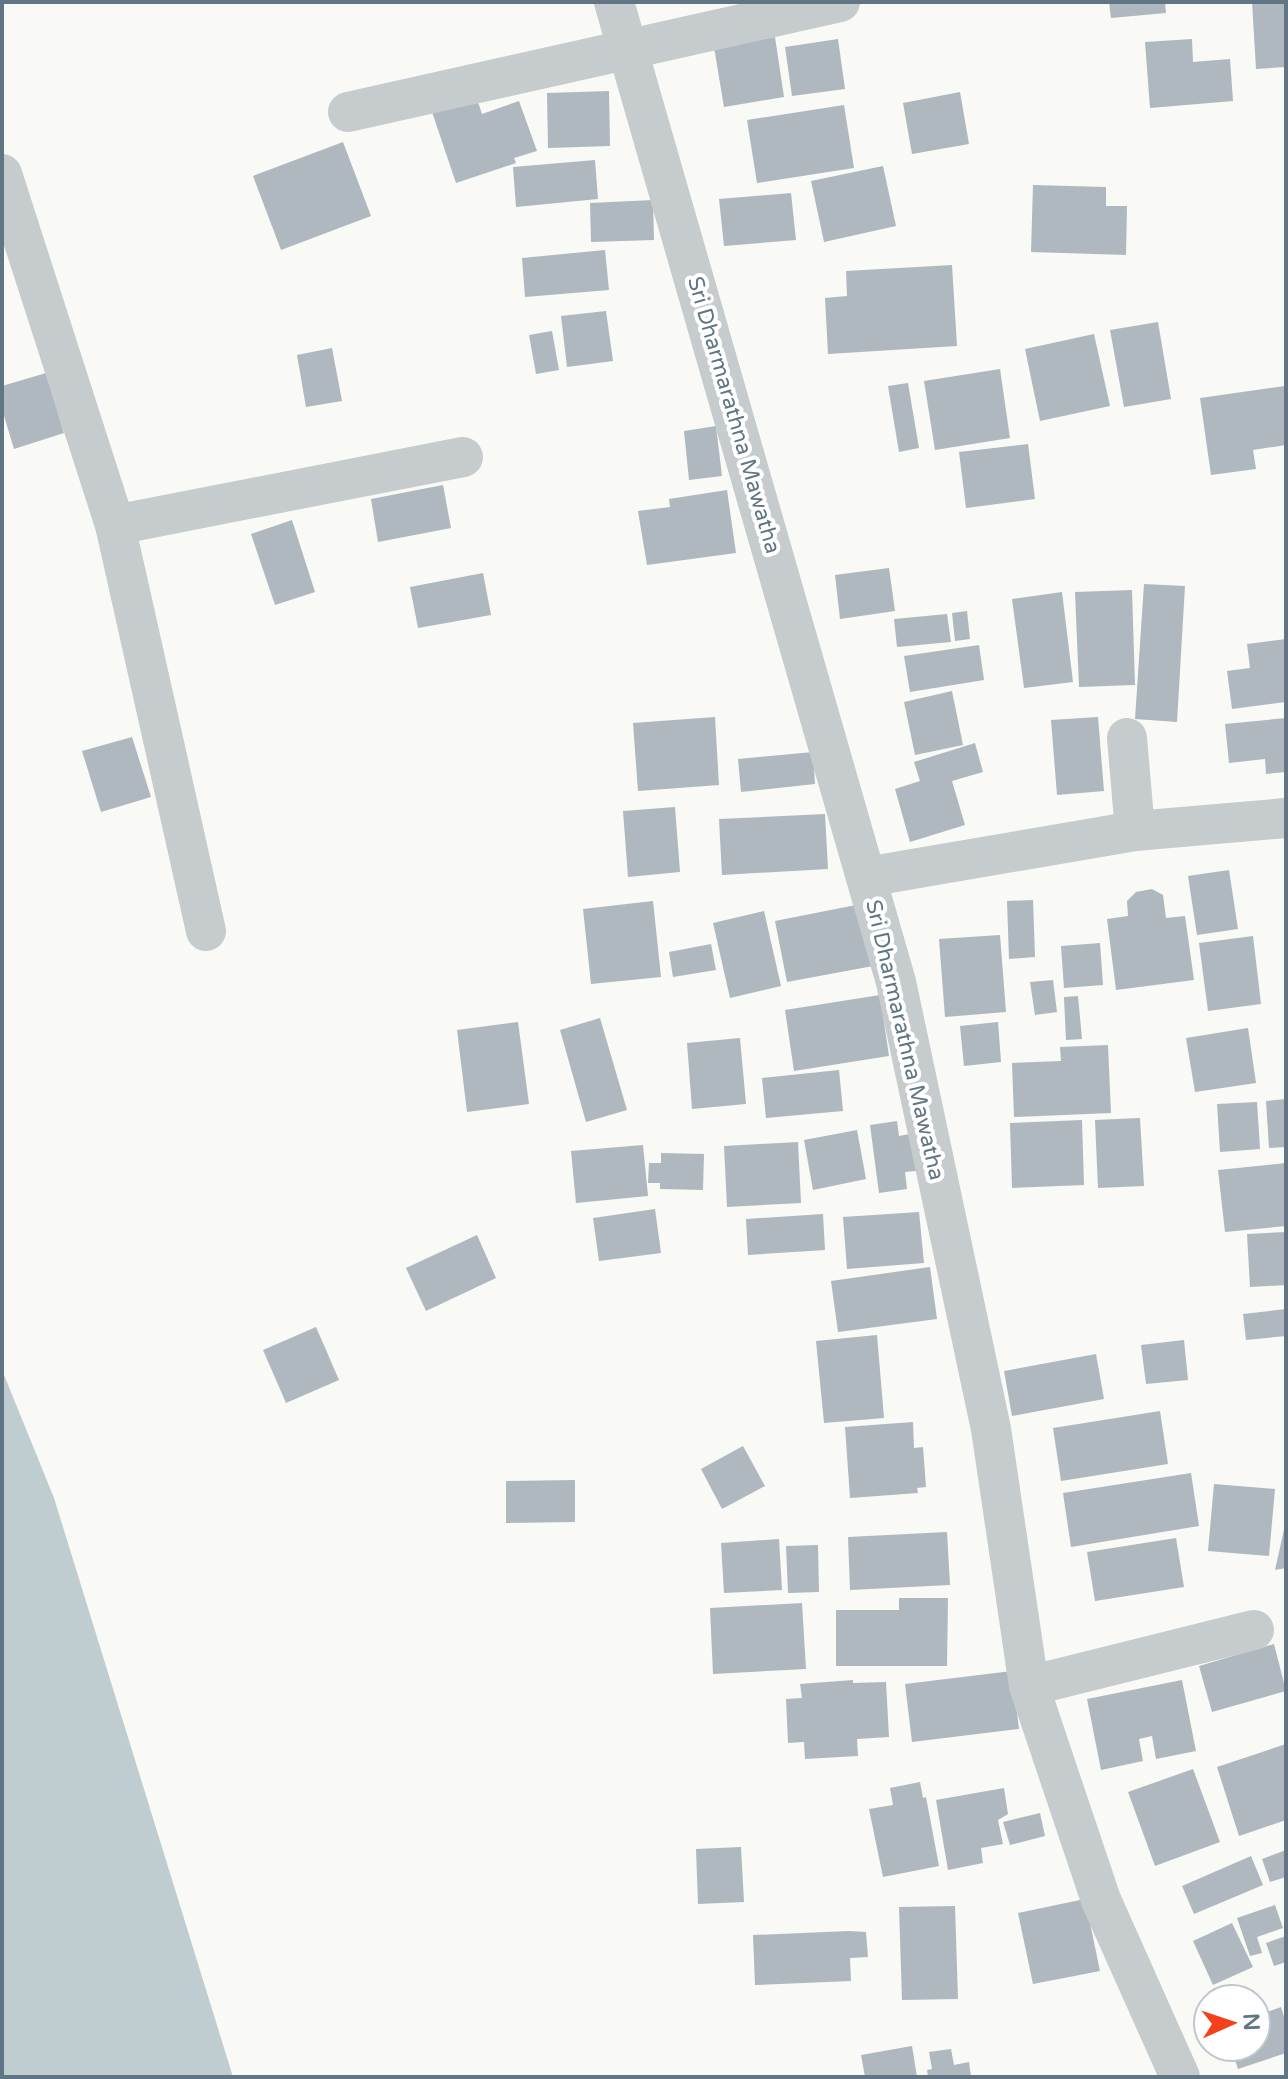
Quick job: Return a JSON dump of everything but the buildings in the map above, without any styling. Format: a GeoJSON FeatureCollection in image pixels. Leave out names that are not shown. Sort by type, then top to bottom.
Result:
{"type":"FeatureCollection","features":[{"type":"Feature","properties":{"kind":"street","name":"Sri Dharmarathna Mawatha"},"geometry":{"type":"LineString","coordinates":[[614,2],[896,982],[991,1429],[1029,1686],[1101,1900],[1180,2077]]}},
{"type":"Feature","properties":{"kind":"street"},"geometry":{"type":"LineString","coordinates":[[348,112],[840,2]]}},
{"type":"Feature","properties":{"kind":"street"},"geometry":{"type":"LineString","coordinates":[[2,174],[115,525],[206,931]]}},
{"type":"Feature","properties":{"kind":"street"},"geometry":{"type":"LineString","coordinates":[[115,525],[463,457]]}},
{"type":"Feature","properties":{"kind":"street"},"geometry":{"type":"LineString","coordinates":[[1127,738],[1135,831]]}},
{"type":"Feature","properties":{"kind":"street"},"geometry":{"type":"LineString","coordinates":[[866,877],[1135,831],[1286,818]]}},
{"type":"Feature","properties":{"kind":"street"},"geometry":{"type":"LineString","coordinates":[[1029,1686],[1254,1630]]}},
{"type":"Feature","properties":{"kind":"shaded area"},"geometry":{"type":"Polygon","coordinates":[[[2,1370],[54,1498],[233,2077],[2,2077],[2,1370]]]}}]}
